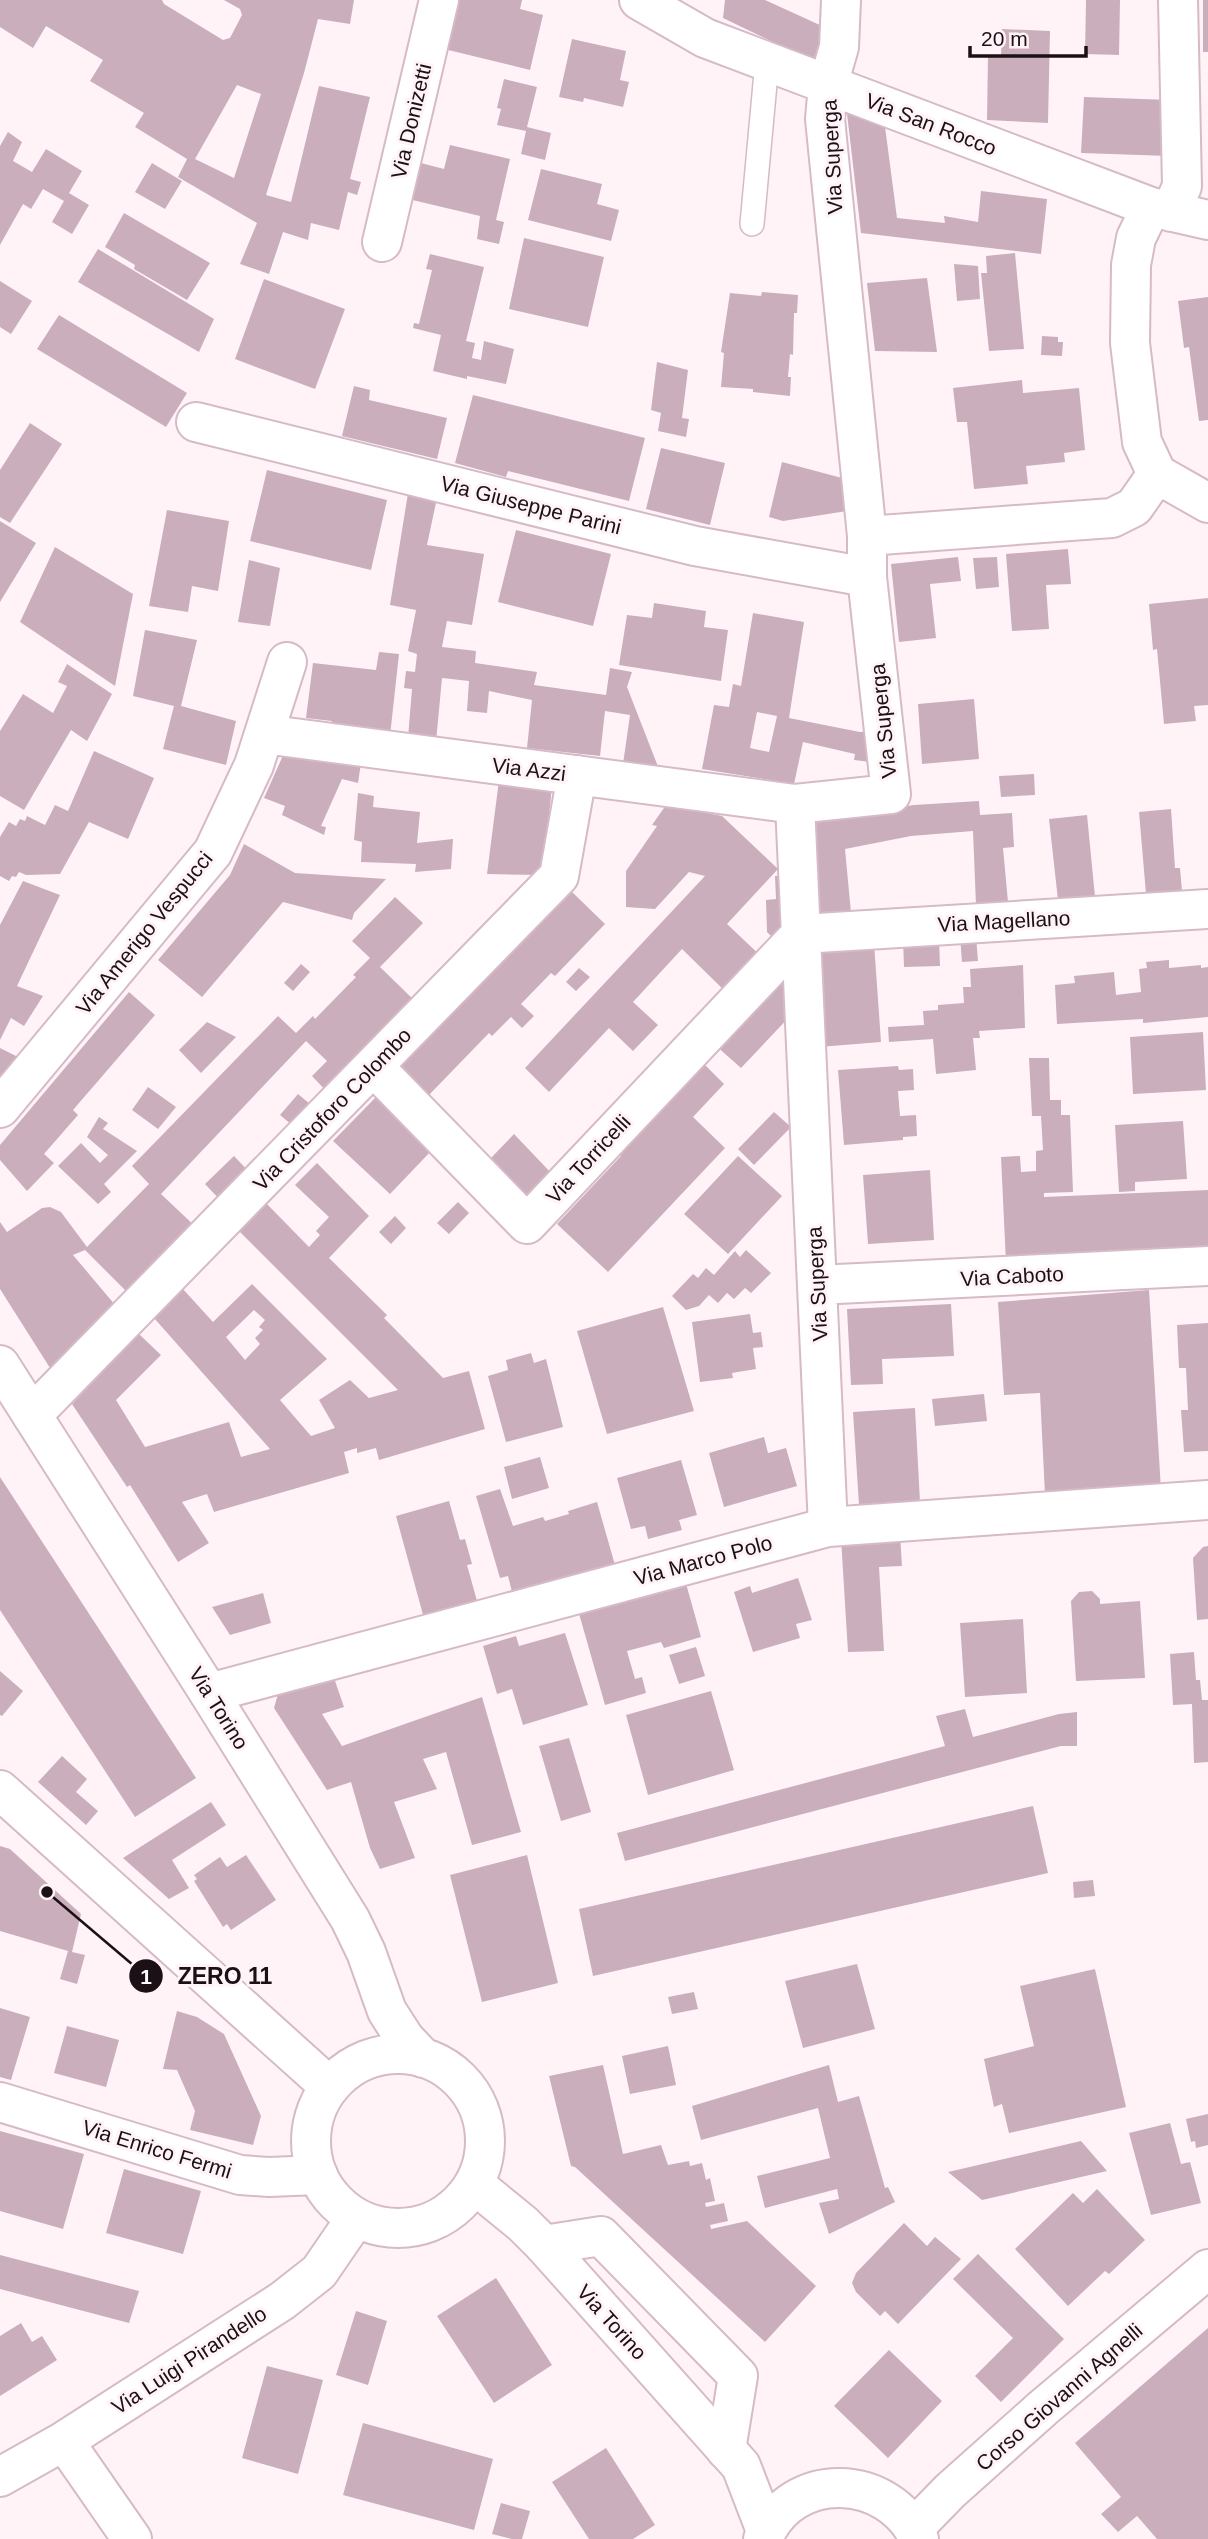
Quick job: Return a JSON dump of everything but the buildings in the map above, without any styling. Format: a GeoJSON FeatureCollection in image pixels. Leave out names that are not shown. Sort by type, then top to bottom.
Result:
{"type":"FeatureCollection","features":[{"type":"Feature","properties":{"kind":"street","name":"Via Donizetti"},"geometry":{"type":"LineString","coordinates":[[382,242],[439,0]]}},
{"type":"Feature","properties":{"kind":"street","name":"Via San Rocco"},"geometry":{"type":"LineString","coordinates":[[639,0],[705,38],[767,62],[1161,209],[1208,220]]}},
{"type":"Feature","properties":{"kind":"street","name":"Via Superga"},"geometry":{"type":"LineString","coordinates":[[828,1527],[795,804],[891,794],[867,577],[867,536],[825,119],[828,85],[839,47],[841,0]]}},
{"type":"Feature","properties":{"kind":"street"},"geometry":{"type":"LineString","coordinates":[[1178,0],[1182,186],[1136,238],[1132,265],[1130,343],[1142,443],[1157,474],[1208,503]]}},
{"type":"Feature","properties":{"kind":"street","name":"Via Giuseppe Parini"},"geometry":{"type":"LineString","coordinates":[[196,422],[695,546],[867,577]]}},
{"type":"Feature","properties":{"kind":"street"},"geometry":{"type":"LineString","coordinates":[[867,536],[1112,518],[1134,507],[1157,474]]}},
{"type":"Feature","properties":{"kind":"street","name":"Via Amerigo Vespucci"},"geometry":{"type":"LineString","coordinates":[[0,1108],[213,852],[254,765],[286,662]]}},
{"type":"Feature","properties":{"kind":"street","name":"Via Azzi"},"geometry":{"type":"LineString","coordinates":[[264,734],[795,804]]}},
{"type":"Feature","properties":{"kind":"street","name":"Via Cristoforo Colombo"},"geometry":{"type":"LineString","coordinates":[[32,1415],[559,876],[576,775]]}},
{"type":"Feature","properties":{"kind":"street","name":"Via Magellano"},"geometry":{"type":"LineString","coordinates":[[801,934],[1208,909]]}},
{"type":"Feature","properties":{"kind":"street","name":"Via Torricelli"},"geometry":{"type":"LineString","coordinates":[[374,1066],[527,1224],[801,934]]}},
{"type":"Feature","properties":{"kind":"street","name":"Via Caboto"},"geometry":{"type":"LineString","coordinates":[[817,1286],[1208,1266]]}},
{"type":"Feature","properties":{"kind":"street","name":"Via Torino"},"geometry":{"type":"LineString","coordinates":[[0,1366],[350,1919],[366,1952],[387,2011],[405,2039],[423,2057]]}},
{"type":"Feature","properties":{"kind":"street","name":"Via Marco Polo"},"geometry":{"type":"LineString","coordinates":[[209,1693],[828,1527],[1208,1500]]}},
{"type":"Feature","properties":{"kind":"street"},"geometry":{"type":"LineString","coordinates":[[0,1790],[330,2087]]}},
{"type":"Feature","properties":{"kind":"street"},"geometry":{"type":"LineString","coordinates":[[404,2054],[423,2057],[441,2065],[456,2077],[479,2109],[484,2127],[482,2166],[474,2184],[452,2210],[438,2220],[422,2225],[388,2228],[356,2218],[340,2207],[327,2192],[318,2175],[311,2145],[312,2129],[321,2099],[348,2071],[369,2059],[404,2054]]}},
{"type":"Feature","properties":{"kind":"street","name":"Via Enrico Fermi"},"geometry":{"type":"LineString","coordinates":[[0,2102],[240,2175],[318,2175]]}},
{"type":"Feature","properties":{"kind":"street","name":"Via Torino"},"geometry":{"type":"LineString","coordinates":[[474,2184],[544,2245],[734,2459],[765,2535]]}},
{"type":"Feature","properties":{"kind":"street","name":"Via Luigi Pirandello"},"geometry":{"type":"LineString","coordinates":[[0,2477],[64,2441],[291,2294],[319,2272],[356,2218]]}},
{"type":"Feature","properties":{"kind":"street"},"geometry":{"type":"LineString","coordinates":[[544,2245],[601,2236],[738,2376],[734,2459]]}},
{"type":"Feature","properties":{"kind":"street","name":"Corso Giovanni Agnelli"},"geometry":{"type":"LineString","coordinates":[[917,2534],[950,2491],[1208,2269]]}},
{"type":"Feature","properties":{"kind":"street"},"geometry":{"type":"LineString","coordinates":[[64,2441],[132,2539]]}},
{"type":"Feature","properties":{"kind":"street","name":"Via Torino"},"geometry":{"type":"LineString","coordinates":[[734,2459],[803,2496]]}},
{"type":"Feature","properties":{"kind":"street"},"geometry":{"type":"LineString","coordinates":[[765,2535],[780,2512],[803,2496],[831,2488],[859,2489],[886,2499],[902,2512],[917,2534]]}},
{"type":"Feature","properties":{"kind":"lane"},"geometry":{"type":"LineString","coordinates":[[752,224],[767,62]]}},
{"type":"Feature","properties":{"kind":"place","name":"ZERO 11"},"geometry":{"type":"Point","coordinates":[47,1892]}}]}
